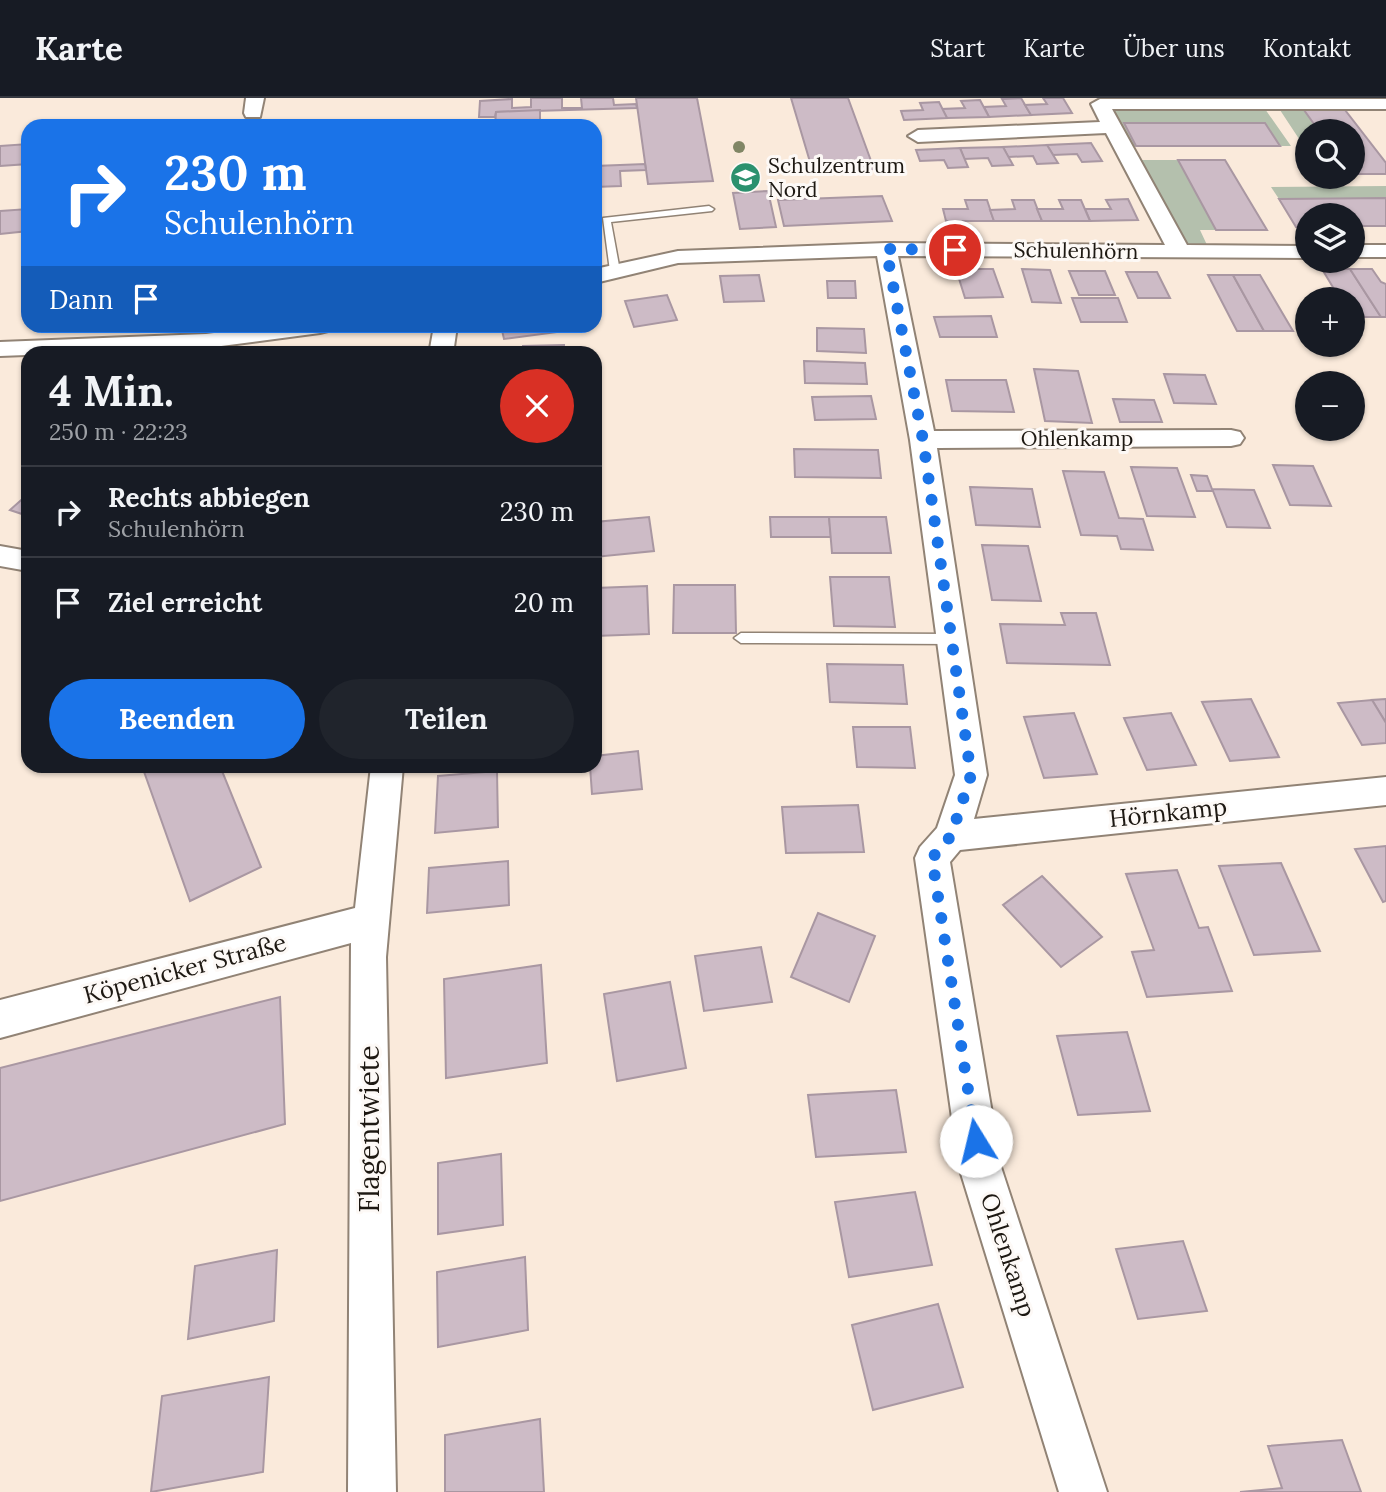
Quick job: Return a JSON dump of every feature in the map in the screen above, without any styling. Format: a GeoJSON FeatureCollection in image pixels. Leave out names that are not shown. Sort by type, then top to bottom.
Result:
{"type":"FeatureCollection","features":[{"type":"Feature","properties":{"kind":"street"},"geometry":{"type":"LineString","coordinates":[[1181,252],[1100,104],[1379,104],[1386,120]]}},
{"type":"Feature","properties":{"kind":"street"},"geometry":{"type":"LineString","coordinates":[[918,136],[1112,127]]}},
{"type":"Feature","properties":{"kind":"street","name":"Schulenhörn"},"geometry":{"type":"LineString","coordinates":[[605,273],[678,257],[886,249],[1295,251]]}},
{"type":"Feature","properties":{"kind":"street","name":"Ohlenkamp"},"geometry":{"type":"LineString","coordinates":[[886,249],[923,440],[971,775],[951,836],[932,858],[980,1167],[1083,1492]]}},
{"type":"Feature","properties":{"kind":"street"},"geometry":{"type":"LineString","coordinates":[[1365,251],[1386,251]]}},
{"type":"Feature","properties":{"kind":"street"},"geometry":{"type":"LineString","coordinates":[[77,346],[206,341],[267,333]]}},
{"type":"Feature","properties":{"kind":"street"},"geometry":{"type":"LineString","coordinates":[[0,349],[21,348]]}},
{"type":"Feature","properties":{"kind":"street","name":"Ohlenkamp"},"geometry":{"type":"LineString","coordinates":[[923,440],[1231,438]]}},
{"type":"Feature","properties":{"kind":"street"},"geometry":{"type":"LineString","coordinates":[[0,556],[21,560]]}},
{"type":"Feature","properties":{"kind":"street","name":"Flagentwiete"},"geometry":{"type":"LineString","coordinates":[[372,1492],[370,921],[386,773]]}},
{"type":"Feature","properties":{"kind":"street","name":"Hörnkamp"},"geometry":{"type":"LineString","coordinates":[[951,836],[1386,791]]}},
{"type":"Feature","properties":{"kind":"street","name":"Köpenicker Straße"},"geometry":{"type":"LineString","coordinates":[[0,1019],[370,921]]}},
{"type":"Feature","properties":{"kind":"lane"},"geometry":{"type":"LineString","coordinates":[[605,273],[606,220],[709,209]]}},
{"type":"Feature","properties":{"kind":"lane"},"geometry":{"type":"LineString","coordinates":[[741,638],[951,639]]}},
{"type":"Feature","properties":{"kind":"green space"},"geometry":{"type":"Polygon","coordinates":[[[1119,109],[1265,109],[1291,146],[1280,146],[1264,123],[1125,124],[1136,146],[1128,146],[1112,112],[1119,109]]]}},
{"type":"Feature","properties":{"kind":"green space"},"geometry":{"type":"Polygon","coordinates":[[[1280,110],[1304,110],[1310,119],[1295,119],[1295,133],[1280,110]]]}},
{"type":"Feature","properties":{"kind":"green space"},"geometry":{"type":"Polygon","coordinates":[[[1137,160],[1178,160],[1216,230],[1200,230],[1207,245],[1185,244],[1137,160]]]}},
{"type":"Feature","properties":{"kind":"green space"},"geometry":{"type":"Polygon","coordinates":[[[1365,186],[1386,186],[1386,198],[1279,199],[1271,187],[1365,189],[1365,186]]]}},
{"type":"Feature","properties":{"kind":"building"},"geometry":{"type":"Polygon","coordinates":[[[531,98],[562,98],[562,108],[582,108],[581,98],[613,98],[614,105],[636,104],[637,108],[496,112],[495,117],[479,117],[480,101],[512,99],[512,108],[531,107],[531,98]]]}},
{"type":"Feature","properties":{"kind":"building"},"geometry":{"type":"Polygon","coordinates":[[[636,98],[697,98],[713,181],[648,184],[636,98]]]}},
{"type":"Feature","properties":{"kind":"building"},"geometry":{"type":"Polygon","coordinates":[[[791,98],[848,98],[874,169],[813,172],[791,98]]]}},
{"type":"Feature","properties":{"kind":"building"},"geometry":{"type":"Polygon","coordinates":[[[1021,98],[1031,115],[989,117],[984,107],[1006,106],[1002,99],[1021,98]]]}},
{"type":"Feature","properties":{"kind":"building"},"geometry":{"type":"Polygon","coordinates":[[[1043,98],[1063,98],[1072,113],[1031,115],[1025,105],[1047,104],[1043,98]]]}},
{"type":"Feature","properties":{"kind":"building"},"geometry":{"type":"Polygon","coordinates":[[[980,100],[989,117],[947,118],[942,109],[965,108],[961,101],[980,100]]]}},
{"type":"Feature","properties":{"kind":"building"},"geometry":{"type":"Polygon","coordinates":[[[939,102],[947,118],[904,120],[901,111],[923,110],[920,103],[939,102]]]}},
{"type":"Feature","properties":{"kind":"building"},"geometry":{"type":"Polygon","coordinates":[[[540,110],[540,119],[496,119],[496,112],[540,110]]]}},
{"type":"Feature","properties":{"kind":"building"},"geometry":{"type":"Polygon","coordinates":[[[1304,110],[1345,110],[1352,119],[1310,119],[1304,110]]]}},
{"type":"Feature","properties":{"kind":"building"},"geometry":{"type":"Polygon","coordinates":[[[1124,123],[1265,123],[1280,146],[1136,146],[1124,123]]]}},
{"type":"Feature","properties":{"kind":"building"},"geometry":{"type":"Polygon","coordinates":[[[1365,136],[1386,163],[1386,174],[1365,174],[1365,136]]]}},
{"type":"Feature","properties":{"kind":"building"},"geometry":{"type":"Polygon","coordinates":[[[1091,143],[1102,161],[1082,162],[1077,154],[1053,155],[1047,145],[1091,143]]]}},
{"type":"Feature","properties":{"kind":"building"},"geometry":{"type":"Polygon","coordinates":[[[21,144],[21,164],[0,166],[0,146],[21,144]]]}},
{"type":"Feature","properties":{"kind":"building"},"geometry":{"type":"Polygon","coordinates":[[[1047,145],[1058,163],[1037,164],[1033,156],[1008,157],[1003,147],[1047,145]]]}},
{"type":"Feature","properties":{"kind":"building"},"geometry":{"type":"Polygon","coordinates":[[[1003,147],[1013,165],[992,166],[988,158],[964,159],[960,148],[1003,147]]]}},
{"type":"Feature","properties":{"kind":"building"},"geometry":{"type":"Polygon","coordinates":[[[960,148],[968,167],[948,168],[944,160],[920,161],[916,150],[960,148]]]}},
{"type":"Feature","properties":{"kind":"building"},"geometry":{"type":"Polygon","coordinates":[[[1178,160],[1225,160],[1267,230],[1216,230],[1178,160]]]}},
{"type":"Feature","properties":{"kind":"building"},"geometry":{"type":"Polygon","coordinates":[[[645,164],[646,170],[620,171],[621,186],[602,187],[602,166],[645,164]]]}},
{"type":"Feature","properties":{"kind":"building"},"geometry":{"type":"Polygon","coordinates":[[[768,191],[776,227],[740,229],[733,193],[768,191]]]}},
{"type":"Feature","properties":{"kind":"building"},"geometry":{"type":"Polygon","coordinates":[[[882,196],[892,221],[784,226],[778,200],[882,196]]]}},
{"type":"Feature","properties":{"kind":"building"},"geometry":{"type":"Polygon","coordinates":[[[1386,198],[1386,226],[1365,226],[1365,203],[1295,203],[1295,225],[1279,199],[1386,198]]]}},
{"type":"Feature","properties":{"kind":"building"},"geometry":{"type":"Polygon","coordinates":[[[1128,199],[1138,220],[1090,221],[1085,209],[1111,209],[1106,200],[1128,199]]]}},
{"type":"Feature","properties":{"kind":"building"},"geometry":{"type":"Polygon","coordinates":[[[965,200],[987,200],[994,221],[946,221],[943,209],[968,209],[965,200]]]}},
{"type":"Feature","properties":{"kind":"building"},"geometry":{"type":"Polygon","coordinates":[[[1012,200],[1034,200],[1042,221],[994,221],[990,210],[1015,209],[1012,200]]]}},
{"type":"Feature","properties":{"kind":"building"},"geometry":{"type":"Polygon","coordinates":[[[1059,200],[1081,200],[1090,221],[1042,221],[1037,209],[1063,209],[1059,200]]]}},
{"type":"Feature","properties":{"kind":"building"},"geometry":{"type":"Polygon","coordinates":[[[21,210],[21,232],[0,234],[0,211],[21,210]]]}},
{"type":"Feature","properties":{"kind":"building"},"geometry":{"type":"Polygon","coordinates":[[[956,269],[993,269],[1003,297],[965,298],[956,269]]]}},
{"type":"Feature","properties":{"kind":"building"},"geometry":{"type":"Polygon","coordinates":[[[1022,269],[1050,270],[1061,303],[1032,302],[1022,269]]]}},
{"type":"Feature","properties":{"kind":"building"},"geometry":{"type":"Polygon","coordinates":[[[1365,269],[1372,269],[1381,282],[1386,284],[1386,317],[1381,317],[1365,292],[1365,287],[1362,287],[1353,273],[1365,273],[1365,269]]]}},
{"type":"Feature","properties":{"kind":"building"},"geometry":{"type":"Polygon","coordinates":[[[1069,271],[1105,271],[1115,295],[1079,295],[1069,271]]]}},
{"type":"Feature","properties":{"kind":"building"},"geometry":{"type":"Polygon","coordinates":[[[1126,272],[1157,272],[1170,298],[1138,298],[1126,272]]]}},
{"type":"Feature","properties":{"kind":"building"},"geometry":{"type":"Polygon","coordinates":[[[1324,273],[1353,273],[1362,287],[1333,287],[1324,273]]]}},
{"type":"Feature","properties":{"kind":"building"},"geometry":{"type":"Polygon","coordinates":[[[759,275],[764,301],[724,302],[720,276],[759,275]]]}},
{"type":"Feature","properties":{"kind":"building"},"geometry":{"type":"Polygon","coordinates":[[[1208,275],[1233,275],[1264,331],[1237,331],[1208,275]]]}},
{"type":"Feature","properties":{"kind":"building"},"geometry":{"type":"Polygon","coordinates":[[[1233,275],[1260,275],[1293,331],[1264,331],[1233,275]]]}},
{"type":"Feature","properties":{"kind":"building"},"geometry":{"type":"Polygon","coordinates":[[[827,281],[855,281],[856,298],[828,298],[827,281]]]}},
{"type":"Feature","properties":{"kind":"building"},"geometry":{"type":"Polygon","coordinates":[[[1365,292],[1381,317],[1365,317],[1365,292]]]}},
{"type":"Feature","properties":{"kind":"building"},"geometry":{"type":"Polygon","coordinates":[[[667,295],[677,320],[634,327],[625,301],[667,295]]]}},
{"type":"Feature","properties":{"kind":"building"},"geometry":{"type":"Polygon","coordinates":[[[1072,298],[1118,298],[1127,322],[1081,322],[1072,298]]]}},
{"type":"Feature","properties":{"kind":"building"},"geometry":{"type":"Polygon","coordinates":[[[991,316],[997,337],[940,337],[934,317],[991,316]]]}},
{"type":"Feature","properties":{"kind":"building"},"geometry":{"type":"Polygon","coordinates":[[[817,328],[864,329],[866,353],[817,351],[817,328]]]}},
{"type":"Feature","properties":{"kind":"building"},"geometry":{"type":"Polygon","coordinates":[[[503,333],[550,333],[504,339],[503,333]]]}},
{"type":"Feature","properties":{"kind":"building"},"geometry":{"type":"Polygon","coordinates":[[[804,361],[865,363],[867,384],[805,383],[804,361]]]}},
{"type":"Feature","properties":{"kind":"building"},"geometry":{"type":"Polygon","coordinates":[[[1034,369],[1078,371],[1092,423],[1045,421],[1034,369]]]}},
{"type":"Feature","properties":{"kind":"building"},"geometry":{"type":"Polygon","coordinates":[[[1164,374],[1205,375],[1216,404],[1174,403],[1164,374]]]}},
{"type":"Feature","properties":{"kind":"building"},"geometry":{"type":"Polygon","coordinates":[[[946,380],[1006,380],[1014,412],[952,411],[946,380]]]}},
{"type":"Feature","properties":{"kind":"building"},"geometry":{"type":"Polygon","coordinates":[[[871,396],[876,419],[815,420],[812,397],[871,396]]]}},
{"type":"Feature","properties":{"kind":"building"},"geometry":{"type":"Polygon","coordinates":[[[1113,399],[1154,400],[1162,422],[1120,422],[1113,399]]]}},
{"type":"Feature","properties":{"kind":"building"},"geometry":{"type":"Polygon","coordinates":[[[794,449],[878,450],[881,478],[795,477],[794,449]]]}},
{"type":"Feature","properties":{"kind":"building"},"geometry":{"type":"Polygon","coordinates":[[[1273,465],[1313,466],[1331,506],[1290,505],[1273,465]]]}},
{"type":"Feature","properties":{"kind":"building"},"geometry":{"type":"Polygon","coordinates":[[[1131,467],[1177,468],[1195,517],[1147,516],[1131,467]]]}},
{"type":"Feature","properties":{"kind":"building"},"geometry":{"type":"Polygon","coordinates":[[[1063,471],[1104,472],[1119,518],[1143,519],[1153,550],[1121,549],[1117,536],[1081,535],[1063,471]]]}},
{"type":"Feature","properties":{"kind":"building"},"geometry":{"type":"Polygon","coordinates":[[[1191,475],[1207,476],[1212,489],[1254,490],[1270,528],[1227,527],[1213,491],[1197,491],[1191,475]]]}},
{"type":"Feature","properties":{"kind":"building"},"geometry":{"type":"Polygon","coordinates":[[[970,487],[1032,489],[1040,527],[976,525],[970,487]]]}},
{"type":"Feature","properties":{"kind":"building"},"geometry":{"type":"Polygon","coordinates":[[[21,500],[21,514],[10,510],[21,500]]]}},
{"type":"Feature","properties":{"kind":"building"},"geometry":{"type":"Polygon","coordinates":[[[649,517],[654,551],[602,556],[602,521],[649,517]]]}},
{"type":"Feature","properties":{"kind":"building"},"geometry":{"type":"Polygon","coordinates":[[[770,517],[829,517],[831,537],[771,537],[770,517]]]}},
{"type":"Feature","properties":{"kind":"building"},"geometry":{"type":"Polygon","coordinates":[[[829,517],[886,517],[891,553],[832,553],[829,517]]]}},
{"type":"Feature","properties":{"kind":"building"},"geometry":{"type":"Polygon","coordinates":[[[982,545],[1028,546],[1041,601],[992,600],[982,545]]]}},
{"type":"Feature","properties":{"kind":"building"},"geometry":{"type":"Polygon","coordinates":[[[830,577],[889,577],[895,627],[834,626],[830,577]]]}},
{"type":"Feature","properties":{"kind":"building"},"geometry":{"type":"Polygon","coordinates":[[[674,585],[735,585],[736,633],[673,633],[674,585]]]}},
{"type":"Feature","properties":{"kind":"building"},"geometry":{"type":"Polygon","coordinates":[[[647,586],[649,634],[602,636],[602,588],[647,586]]]}},
{"type":"Feature","properties":{"kind":"building"},"geometry":{"type":"Polygon","coordinates":[[[1061,613],[1096,613],[1110,665],[1007,663],[1000,624],[1065,625],[1061,613]]]}},
{"type":"Feature","properties":{"kind":"building"},"geometry":{"type":"Polygon","coordinates":[[[827,664],[903,665],[907,704],[830,702],[827,664]]]}},
{"type":"Feature","properties":{"kind":"building"},"geometry":{"type":"Polygon","coordinates":[[[1251,699],[1279,757],[1230,761],[1202,702],[1251,699]]]}},
{"type":"Feature","properties":{"kind":"building"},"geometry":{"type":"Polygon","coordinates":[[[1386,699],[1386,723],[1372,700],[1386,699]]]}},
{"type":"Feature","properties":{"kind":"building"},"geometry":{"type":"Polygon","coordinates":[[[1372,700],[1386,723],[1386,743],[1362,745],[1338,703],[1372,700]]]}},
{"type":"Feature","properties":{"kind":"building"},"geometry":{"type":"Polygon","coordinates":[[[1074,713],[1097,774],[1044,778],[1024,717],[1074,713]]]}},
{"type":"Feature","properties":{"kind":"building"},"geometry":{"type":"Polygon","coordinates":[[[1171,713],[1196,765],[1147,770],[1124,718],[1171,713]]]}},
{"type":"Feature","properties":{"kind":"building"},"geometry":{"type":"Polygon","coordinates":[[[853,727],[910,727],[915,768],[857,767],[853,727]]]}},
{"type":"Feature","properties":{"kind":"building"},"geometry":{"type":"Polygon","coordinates":[[[638,751],[642,789],[592,794],[590,773],[602,773],[602,755],[638,751]]]}},
{"type":"Feature","properties":{"kind":"building"},"geometry":{"type":"Polygon","coordinates":[[[144,773],[223,773],[261,867],[190,901],[144,773]]]}},
{"type":"Feature","properties":{"kind":"building"},"geometry":{"type":"Polygon","coordinates":[[[497,773],[498,827],[435,833],[438,776],[497,773]]]}},
{"type":"Feature","properties":{"kind":"building"},"geometry":{"type":"Polygon","coordinates":[[[858,805],[864,852],[786,853],[782,807],[858,805]]]}},
{"type":"Feature","properties":{"kind":"building"},"geometry":{"type":"Polygon","coordinates":[[[1386,846],[1386,901],[1383,902],[1355,849],[1386,846]]]}},
{"type":"Feature","properties":{"kind":"building"},"geometry":{"type":"Polygon","coordinates":[[[508,861],[509,905],[427,913],[429,868],[508,861]]]}},
{"type":"Feature","properties":{"kind":"building"},"geometry":{"type":"Polygon","coordinates":[[[1281,863],[1320,951],[1254,955],[1219,866],[1281,863]]]}},
{"type":"Feature","properties":{"kind":"building"},"geometry":{"type":"Polygon","coordinates":[[[1177,870],[1199,928],[1208,927],[1232,991],[1147,997],[1132,952],[1154,950],[1126,874],[1177,870]]]}},
{"type":"Feature","properties":{"kind":"building"},"geometry":{"type":"Polygon","coordinates":[[[1042,876],[1102,937],[1061,967],[1003,905],[1042,876]]]}},
{"type":"Feature","properties":{"kind":"building"},"geometry":{"type":"Polygon","coordinates":[[[818,913],[875,936],[849,1002],[791,977],[818,913]]]}},
{"type":"Feature","properties":{"kind":"building"},"geometry":{"type":"Polygon","coordinates":[[[761,947],[772,1002],[704,1011],[695,956],[761,947]]]}},
{"type":"Feature","properties":{"kind":"building"},"geometry":{"type":"Polygon","coordinates":[[[541,965],[547,1063],[446,1078],[444,979],[541,965]]]}},
{"type":"Feature","properties":{"kind":"building"},"geometry":{"type":"Polygon","coordinates":[[[670,982],[686,1068],[617,1081],[604,994],[670,982]]]}},
{"type":"Feature","properties":{"kind":"building"},"geometry":{"type":"Polygon","coordinates":[[[280,997],[285,1124],[0,1201],[0,1068],[280,997]]]}},
{"type":"Feature","properties":{"kind":"building"},"geometry":{"type":"Polygon","coordinates":[[[1127,1032],[1150,1111],[1078,1115],[1057,1036],[1127,1032]]]}},
{"type":"Feature","properties":{"kind":"building"},"geometry":{"type":"Polygon","coordinates":[[[896,1090],[906,1152],[816,1157],[808,1095],[896,1090]]]}},
{"type":"Feature","properties":{"kind":"building"},"geometry":{"type":"Polygon","coordinates":[[[501,1154],[503,1225],[438,1234],[438,1163],[501,1154]]]}},
{"type":"Feature","properties":{"kind":"building"},"geometry":{"type":"Polygon","coordinates":[[[915,1192],[932,1265],[849,1277],[835,1202],[915,1192]]]}},
{"type":"Feature","properties":{"kind":"building"},"geometry":{"type":"Polygon","coordinates":[[[1183,1241],[1207,1311],[1138,1319],[1116,1249],[1183,1241]]]}},
{"type":"Feature","properties":{"kind":"building"},"geometry":{"type":"Polygon","coordinates":[[[277,1250],[274,1321],[188,1339],[195,1266],[277,1250]]]}},
{"type":"Feature","properties":{"kind":"building"},"geometry":{"type":"Polygon","coordinates":[[[525,1257],[528,1330],[438,1347],[437,1272],[525,1257]]]}},
{"type":"Feature","properties":{"kind":"building"},"geometry":{"type":"Polygon","coordinates":[[[938,1304],[963,1387],[873,1410],[852,1325],[938,1304]]]}},
{"type":"Feature","properties":{"kind":"building"},"geometry":{"type":"Polygon","coordinates":[[[269,1377],[263,1472],[151,1492],[162,1396],[269,1377]]]}},
{"type":"Feature","properties":{"kind":"building"},"geometry":{"type":"Polygon","coordinates":[[[540,1419],[544,1492],[445,1492],[445,1435],[540,1419]]]}},
{"type":"Feature","properties":{"kind":"building"},"geometry":{"type":"Polygon","coordinates":[[[1342,1440],[1361,1492],[1240,1492],[1282,1488],[1268,1446],[1342,1440]]]}},
{"type":"Feature","properties":{"kind":"place","name":"Schulzentrum Nord"},"geometry":{"type":"Point","coordinates":[745,178]}},
{"type":"Feature","properties":{"kind":"route"},"geometry":{"type":"LineString","coordinates":[[955,250],[886,249],[923,440],[971,775],[951,836],[932,858],[976,1141]]}}]}
